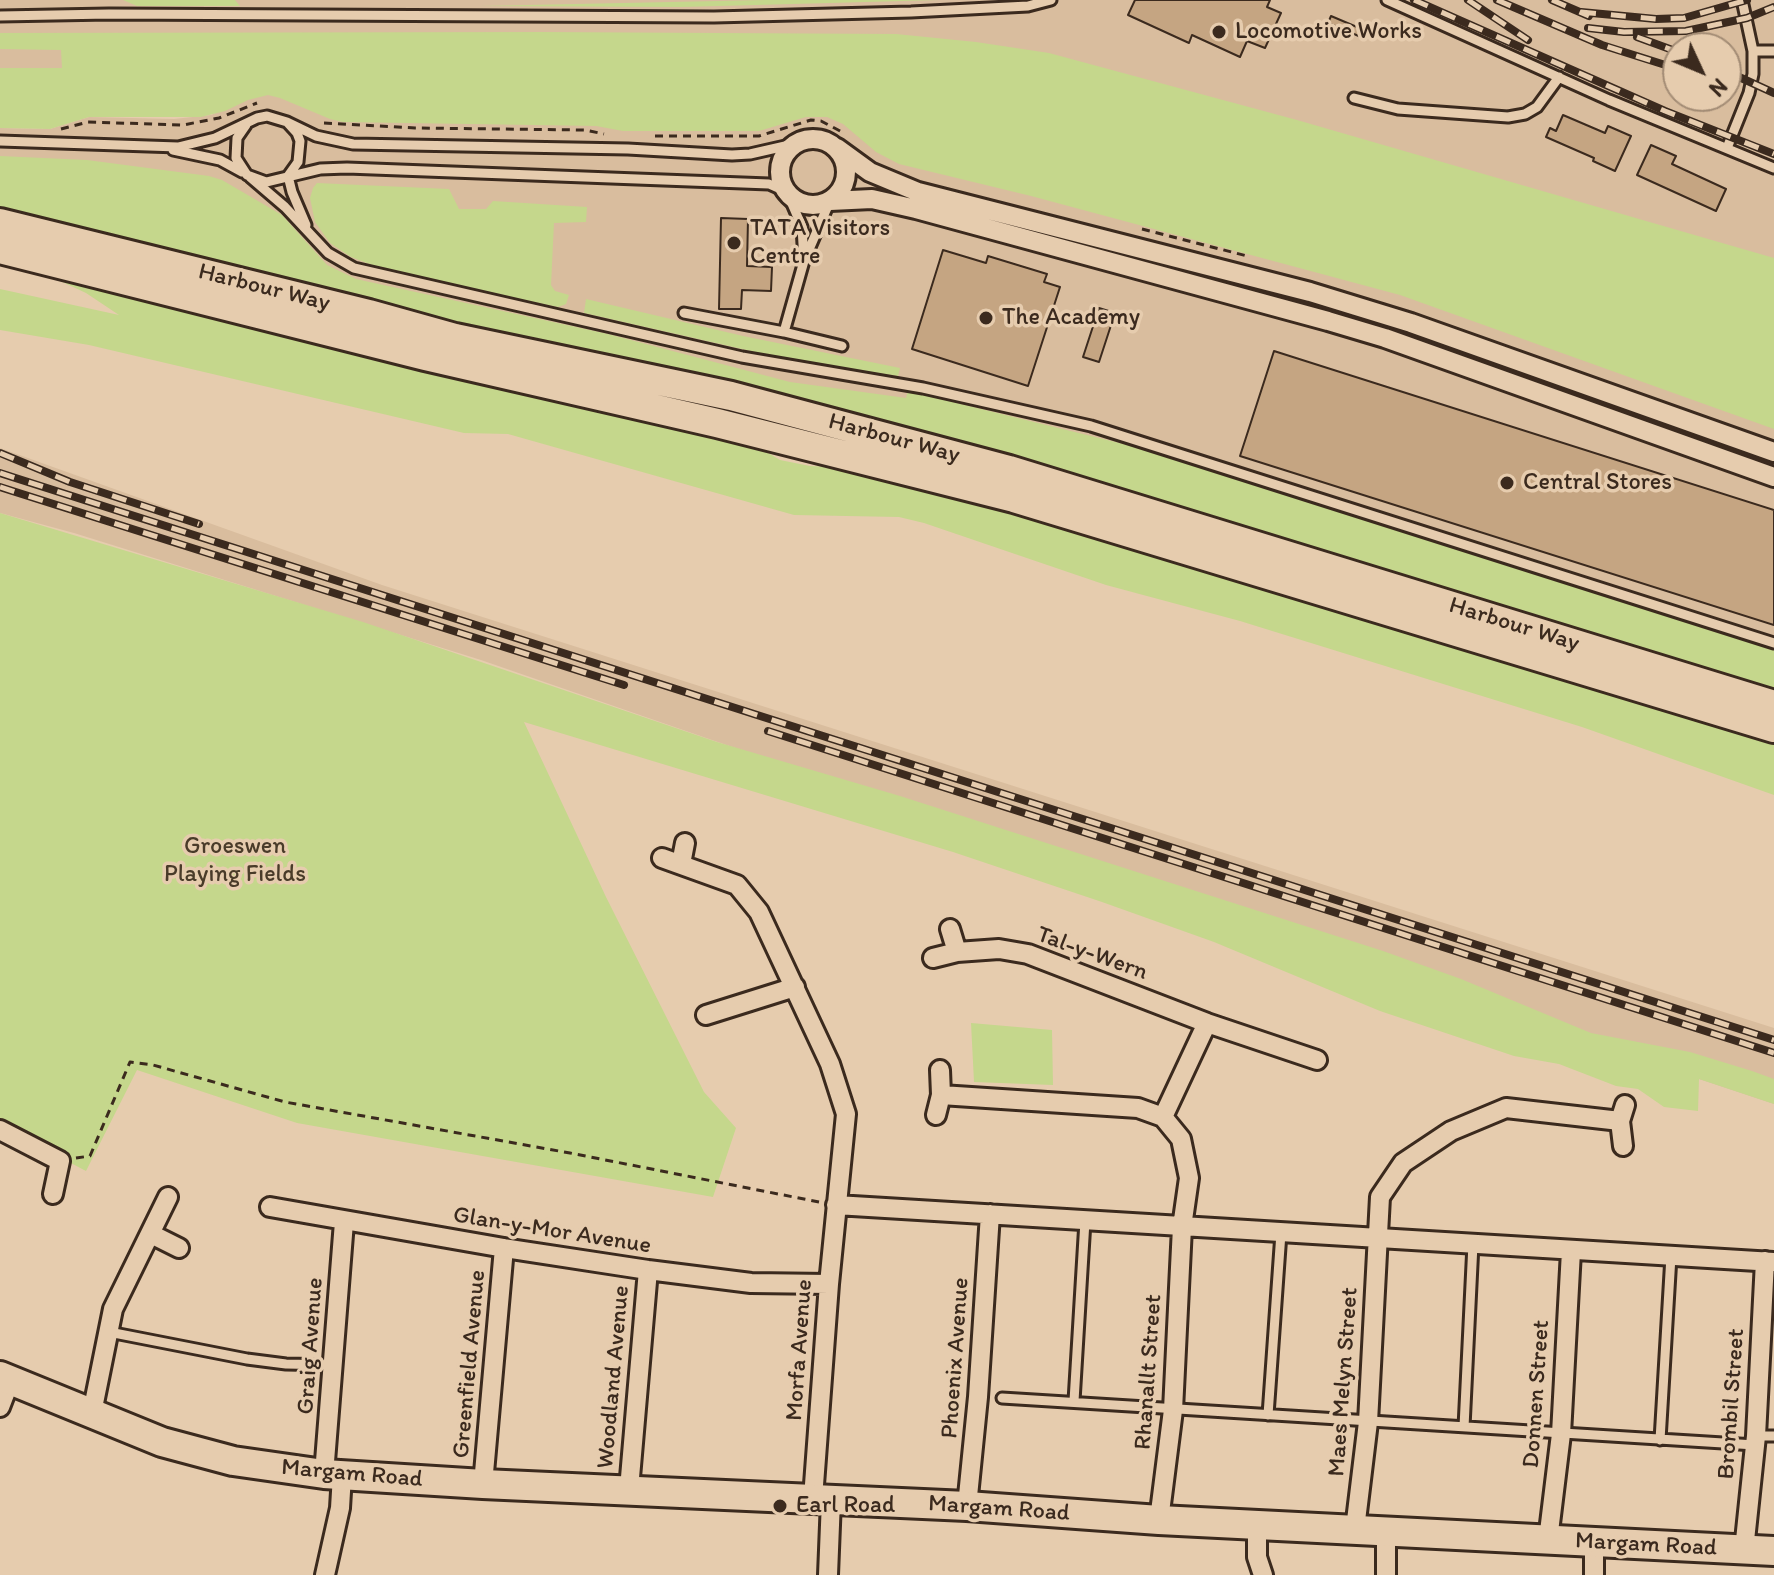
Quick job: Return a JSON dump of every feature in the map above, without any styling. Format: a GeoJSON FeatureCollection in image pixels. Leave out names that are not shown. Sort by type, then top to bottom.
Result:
{"type":"FeatureCollection","features":[{"type":"Feature","properties":{"kind":"main road","name":"Harbour Way"},"geometry":{"type":"LineString","coordinates":[[0,223],[455,338],[731,396],[1009,470],[1774,705]]}},
{"type":"Feature","properties":{"kind":"main road","name":"Harbour Way"},"geometry":{"type":"LineString","coordinates":[[0,249],[425,356],[717,423],[1014,498],[1774,728]]}},
{"type":"Feature","properties":{"kind":"main road","name":"Margam Road"},"geometry":{"type":"LineString","coordinates":[[3,1388],[92,1413],[162,1442],[233,1461],[333,1474],[483,1484],[967,1506],[1594,1544],[1774,1551]]}},
{"type":"Feature","properties":{"kind":"street"},"geometry":{"type":"LineString","coordinates":[[1774,452],[1426,328],[1310,292],[904,187],[870,172],[821,139],[802,140],[794,144],[781,162],[780,178],[787,192],[802,203],[872,199],[1328,321],[1414,348],[1774,477]]}},
{"type":"Feature","properties":{"kind":"street"},"geometry":{"type":"LineString","coordinates":[[830,201],[838,194],[846,176],[843,156],[837,148]]}},
{"type":"Feature","properties":{"kind":"street"},"geometry":{"type":"LineString","coordinates":[[681,864],[685,843]]}},
{"type":"Feature","properties":{"kind":"street","name":"Morfa Avenue"},"geometry":{"type":"LineString","coordinates":[[662,858],[737,885],[759,912],[830,1064],[846,1114],[829,1284],[822,1499]]}},
{"type":"Feature","properties":{"kind":"street"},"geometry":{"type":"LineString","coordinates":[[950,929],[957,952]]}},
{"type":"Feature","properties":{"kind":"street","name":"Tal-y-Wern"},"geometry":{"type":"LineString","coordinates":[[933,958],[957,952],[999,949],[1028,954],[1207,1023],[1308,1057],[1304,1035]]}},
{"type":"Feature","properties":{"kind":"street"},"geometry":{"type":"LineString","coordinates":[[706,1015],[724,1000],[795,987]]}},
{"type":"Feature","properties":{"kind":"street"},"geometry":{"type":"LineString","coordinates":[[1163,1117],[1207,1023]]}},
{"type":"Feature","properties":{"kind":"street"},"geometry":{"type":"LineString","coordinates":[[936,1115],[941,1095],[940,1070]]}},
{"type":"Feature","properties":{"kind":"street"},"geometry":{"type":"LineString","coordinates":[[941,1095],[1138,1108],[1163,1117],[1181,1139],[1189,1178],[1182,1227]]}},
{"type":"Feature","properties":{"kind":"street","name":"Maes Melyn Street"},"geometry":{"type":"LineString","coordinates":[[1355,1529],[1368,1422],[1380,1197],[1403,1163],[1451,1131],[1506,1108],[1622,1113],[1623,1146]]}},
{"type":"Feature","properties":{"kind":"street"},"geometry":{"type":"LineString","coordinates":[[0,1130],[60,1161],[53,1194]]}},
{"type":"Feature","properties":{"kind":"street"},"geometry":{"type":"LineString","coordinates":[[92,1413],[113,1309],[168,1197]]}},
{"type":"Feature","properties":{"kind":"street"},"geometry":{"type":"LineString","coordinates":[[836,1205],[1770,1262]]}},
{"type":"Feature","properties":{"kind":"street","name":"Glan-y-Mor Avenue"},"geometry":{"type":"LineString","coordinates":[[270,1207],[344,1222],[648,1270],[751,1283],[829,1284]]}},
{"type":"Feature","properties":{"kind":"street","name":"Phoenix Avenue"},"geometry":{"type":"LineString","coordinates":[[967,1506],[978,1397],[990,1214]]}},
{"type":"Feature","properties":{"kind":"street","name":"Graig Avenue"},"geometry":{"type":"LineString","coordinates":[[325,1575],[340,1508],[333,1474],[335,1365],[344,1222]]}},
{"type":"Feature","properties":{"kind":"street","name":"Rhanallt Street"},"geometry":{"type":"LineString","coordinates":[[1159,1520],[1173,1410],[1182,1227]]}},
{"type":"Feature","properties":{"kind":"street"},"geometry":{"type":"LineString","coordinates":[[151,1234],[179,1248]]}},
{"type":"Feature","properties":{"kind":"street","name":"Greenfield Avenue"},"geometry":{"type":"LineString","coordinates":[[483,1484],[504,1248]]}},
{"type":"Feature","properties":{"kind":"street","name":"Donnen Street"},"geometry":{"type":"LineString","coordinates":[[1548,1540],[1561,1434],[1571,1251]]}},
{"type":"Feature","properties":{"kind":"street","name":"Brombil Street"},"geometry":{"type":"LineString","coordinates":[[1744,1550],[1762,1439],[1770,1262]]}},
{"type":"Feature","properties":{"kind":"street","name":"Woodland Avenue"},"geometry":{"type":"LineString","coordinates":[[629,1489],[648,1270]]}},
{"type":"Feature","properties":{"kind":"street"},"geometry":{"type":"LineString","coordinates":[[822,1499],[828,1575]]}},
{"type":"Feature","properties":{"kind":"street"},"geometry":{"type":"LineString","coordinates":[[1257,1524],[1257,1557],[1263,1575]]}},
{"type":"Feature","properties":{"kind":"street"},"geometry":{"type":"LineString","coordinates":[[1386,1532],[1386,1575]]}},
{"type":"Feature","properties":{"kind":"street"},"geometry":{"type":"LineString","coordinates":[[1594,1544],[1594,1575]]}},
{"type":"Feature","properties":{"kind":"lane"},"geometry":{"type":"LineString","coordinates":[[109,0],[109,14]]}},
{"type":"Feature","properties":{"kind":"lane"},"geometry":{"type":"LineString","coordinates":[[0,16],[758,17],[1028,6],[1051,0]]}},
{"type":"Feature","properties":{"kind":"lane"},"geometry":{"type":"LineString","coordinates":[[1387,0],[1774,168]]}},
{"type":"Feature","properties":{"kind":"lane"},"geometry":{"type":"LineString","coordinates":[[1727,148],[1749,93],[1753,74],[1753,51],[1742,0]]}},
{"type":"Feature","properties":{"kind":"lane"},"geometry":{"type":"LineString","coordinates":[[1753,51],[1774,51]]}},
{"type":"Feature","properties":{"kind":"lane"},"geometry":{"type":"LineString","coordinates":[[1354,98],[1398,109],[1508,117],[1525,114],[1537,107],[1559,77]]}},
{"type":"Feature","properties":{"kind":"lane"},"geometry":{"type":"LineString","coordinates":[[158,148],[203,142],[267,116],[316,136],[353,144],[628,149],[732,155],[794,144]]}},
{"type":"Feature","properties":{"kind":"lane"},"geometry":{"type":"LineString","coordinates":[[287,122],[297,133],[301,149],[298,162],[288,176],[311,234]]}},
{"type":"Feature","properties":{"kind":"lane"},"geometry":{"type":"LineString","coordinates":[[246,125],[237,138],[235,151],[238,164],[248,176],[266,182],[320,169],[400,169],[665,181],[749,181],[775,186],[787,192],[802,227],[804,261]]}},
{"type":"Feature","properties":{"kind":"lane"},"geometry":{"type":"LineString","coordinates":[[0,141],[158,148],[220,160],[248,176],[285,207],[337,260],[373,274],[742,357],[923,388],[1091,426],[1774,643]]}},
{"type":"Feature","properties":{"kind":"lane"},"geometry":{"type":"LineString","coordinates":[[784,332],[804,261],[830,201]]}},
{"type":"Feature","properties":{"kind":"lane"},"geometry":{"type":"LineString","coordinates":[[684,313],[842,346]]}},
{"type":"Feature","properties":{"kind":"lane"},"geometry":{"type":"LineString","coordinates":[[1074,1401],[1085,1221]]}},
{"type":"Feature","properties":{"kind":"lane"},"geometry":{"type":"LineString","coordinates":[[1268,1415],[1281,1233]]}},
{"type":"Feature","properties":{"kind":"lane"},"geometry":{"type":"LineString","coordinates":[[1464,1427],[1473,1244]]}},
{"type":"Feature","properties":{"kind":"lane"},"geometry":{"type":"LineString","coordinates":[[1660,1440],[1671,1256]]}},
{"type":"Feature","properties":{"kind":"lane"},"geometry":{"type":"LineString","coordinates":[[109,1332],[247,1359],[335,1365]]}},
{"type":"Feature","properties":{"kind":"lane"},"geometry":{"type":"LineString","coordinates":[[1002,1398],[1660,1440],[1762,1439]]}},
{"type":"Feature","properties":{"kind":"path"},"geometry":{"type":"LineString","coordinates":[[60,1161],[90,1156],[130,1062],[153,1065],[285,1102],[836,1205]]}},
{"type":"Feature","properties":{"kind":"shaded area"},"geometry":{"type":"Polygon","coordinates":[[[0,0],[1774,0],[1774,690],[1178,506],[964,445],[574,352],[0,173],[0,128],[50,129],[89,117],[174,119],[211,115],[245,100],[0,95],[0,0]]]}},
{"type":"Feature","properties":{"kind":"shaded area"},"geometry":{"type":"Polygon","coordinates":[[[0,448],[382,585],[1774,1028],[1774,1104],[1477,1005],[481,660],[74,533],[0,513],[0,448]]]}},
{"type":"Feature","properties":{"kind":"green space"},"geometry":{"type":"Polygon","coordinates":[[[123,0],[235,0],[240,6],[137,6],[123,0]]]}},
{"type":"Feature","properties":{"kind":"green space"},"geometry":{"type":"Polygon","coordinates":[[[939,0],[682,7],[480,6],[939,0]]]}},
{"type":"Feature","properties":{"kind":"green space"},"geometry":{"type":"Polygon","coordinates":[[[0,33],[896,34],[1049,53],[1297,120],[1774,258],[1774,429],[1400,295],[1031,196],[899,164],[876,152],[843,124],[827,117],[806,117],[759,131],[623,131],[596,126],[343,122],[268,95],[201,117],[89,117],[50,129],[0,128],[0,68],[62,68],[61,50],[0,49],[0,33]]]}},
{"type":"Feature","properties":{"kind":"green space"},"geometry":{"type":"Polygon","coordinates":[[[0,156],[87,160],[209,176],[222,180],[282,215],[327,265],[356,279],[608,334],[790,382],[906,398],[908,391],[1148,450],[1774,649],[1774,690],[1178,506],[964,445],[367,303],[0,209],[0,156]]]}},
{"type":"Feature","properties":{"kind":"green space"},"geometry":{"type":"Polygon","coordinates":[[[317,183],[449,189],[459,209],[486,209],[493,201],[587,207],[586,222],[554,223],[551,285],[555,291],[569,295],[566,304],[558,307],[524,300],[372,265],[351,257],[330,243],[315,222],[310,198],[317,183]]]}},
{"type":"Feature","properties":{"kind":"green space"},"geometry":{"type":"Polygon","coordinates":[[[56,279],[188,307],[760,448],[780,460],[881,474],[1280,590],[1480,654],[1774,741],[1774,795],[1582,727],[1240,621],[1106,585],[924,523],[899,517],[794,515],[508,434],[464,433],[89,345],[0,330],[0,289],[119,315],[86,293],[56,279]]]}},
{"type":"Feature","properties":{"kind":"green space"},"geometry":{"type":"Polygon","coordinates":[[[586,299],[743,336],[900,368],[898,376],[786,359],[584,313],[586,299]]]}},
{"type":"Feature","properties":{"kind":"green space","name":"Groeswen Playing Fields"},"geometry":{"type":"Polygon","coordinates":[[[0,513],[363,622],[717,742],[900,796],[1383,951],[1461,979],[1591,1033],[1690,1052],[1752,1071],[1774,1079],[1774,1104],[1699,1079],[1698,1111],[1664,1107],[1638,1089],[1616,1086],[1559,1064],[1514,1056],[1380,1011],[1214,942],[1102,902],[953,852],[524,722],[606,897],[704,1092],[736,1128],[713,1197],[297,1123],[137,1070],[86,1171],[0,1126],[0,513]]]}},
{"type":"Feature","properties":{"kind":"green space"},"geometry":{"type":"Polygon","coordinates":[[[971,1023],[1052,1030],[1053,1085],[974,1082],[971,1023]]]}},
{"type":"Feature","properties":{"kind":"building","name":"Locomotive Works"},"geometry":{"type":"Polygon","coordinates":[[[1135,0],[1270,0],[1267,7],[1281,13],[1265,48],[1247,41],[1240,57],[1192,35],[1189,43],[1128,15],[1135,0]]]}},
{"type":"Feature","properties":{"kind":"building"},"geometry":{"type":"Polygon","coordinates":[[[1331,16],[1364,30],[1361,37],[1328,23],[1331,16]]]}},
{"type":"Feature","properties":{"kind":"building"},"geometry":{"type":"Polygon","coordinates":[[[1563,115],[1605,133],[1608,126],[1631,136],[1615,171],[1546,137],[1550,128],[1556,131],[1563,115]]]}},
{"type":"Feature","properties":{"kind":"building"},"geometry":{"type":"Polygon","coordinates":[[[1651,145],[1676,156],[1672,164],[1726,189],[1716,211],[1637,175],[1651,145]]]}},
{"type":"Feature","properties":{"kind":"building","name":"TATA Visitors Centre"},"geometry":{"type":"Polygon","coordinates":[[[721,218],[748,219],[747,266],[772,267],[771,291],[742,290],[741,309],[719,309],[721,218]]]}},
{"type":"Feature","properties":{"kind":"building","name":"The Academy"},"geometry":{"type":"Polygon","coordinates":[[[943,250],[986,263],[988,256],[1047,274],[1044,282],[1060,287],[1028,386],[912,349],[943,250]]]}},
{"type":"Feature","properties":{"kind":"building"},"geometry":{"type":"Polygon","coordinates":[[[1099,308],[1115,313],[1099,362],[1083,357],[1099,308]]]}},
{"type":"Feature","properties":{"kind":"building","name":"Central Stores"},"geometry":{"type":"Polygon","coordinates":[[[1274,351],[1774,510],[1774,625],[1240,456],[1274,351]]]}},
{"type":"Feature","properties":{"kind":"railway"},"geometry":{"type":"LineString","coordinates":[[1414,0],[1665,111],[1774,154]]}},
{"type":"Feature","properties":{"kind":"railway"},"geometry":{"type":"LineString","coordinates":[[1468,0],[1528,40]]}},
{"type":"Feature","properties":{"kind":"railway"},"geometry":{"type":"LineString","coordinates":[[1497,0],[1602,45],[1662,64]]}},
{"type":"Feature","properties":{"kind":"railway"},"geometry":{"type":"LineString","coordinates":[[1552,0],[1589,16]]}},
{"type":"Feature","properties":{"kind":"railway"},"geometry":{"type":"LineString","coordinates":[[1581,12],[1656,19],[1684,18],[1747,0]]}},
{"type":"Feature","properties":{"kind":"railway"},"geometry":{"type":"LineString","coordinates":[[1588,28],[1624,32],[1686,31],[1747,18],[1774,7]]}},
{"type":"Feature","properties":{"kind":"railway"},"geometry":{"type":"LineString","coordinates":[[1637,37],[1662,46]]}},
{"type":"Feature","properties":{"kind":"railway"},"geometry":{"type":"LineString","coordinates":[[1742,78],[1774,93]]}},
{"type":"Feature","properties":{"kind":"railway"},"geometry":{"type":"LineString","coordinates":[[0,453],[70,482],[199,524]]}},
{"type":"Feature","properties":{"kind":"railway"},"geometry":{"type":"LineString","coordinates":[[0,473],[1774,1040]]}},
{"type":"Feature","properties":{"kind":"railway"},"geometry":{"type":"LineString","coordinates":[[0,487],[624,685]]}},
{"type":"Feature","properties":{"kind":"railway"},"geometry":{"type":"LineString","coordinates":[[768,731],[1774,1053]]}},
{"type":"Feature","properties":{"kind":"place","name":"Locomotive Works"},"geometry":{"type":"Point","coordinates":[1219,32]}},
{"type":"Feature","properties":{"kind":"place","name":"TATA Visitors Centre"},"geometry":{"type":"Point","coordinates":[734,243]}},
{"type":"Feature","properties":{"kind":"place","name":"The Academy"},"geometry":{"type":"Point","coordinates":[986,318]}},
{"type":"Feature","properties":{"kind":"place","name":"Central Stores"},"geometry":{"type":"Point","coordinates":[1507,483]}},
{"type":"Feature","properties":{"kind":"place","name":"Earl Road"},"geometry":{"type":"Point","coordinates":[780,1506]}}]}
